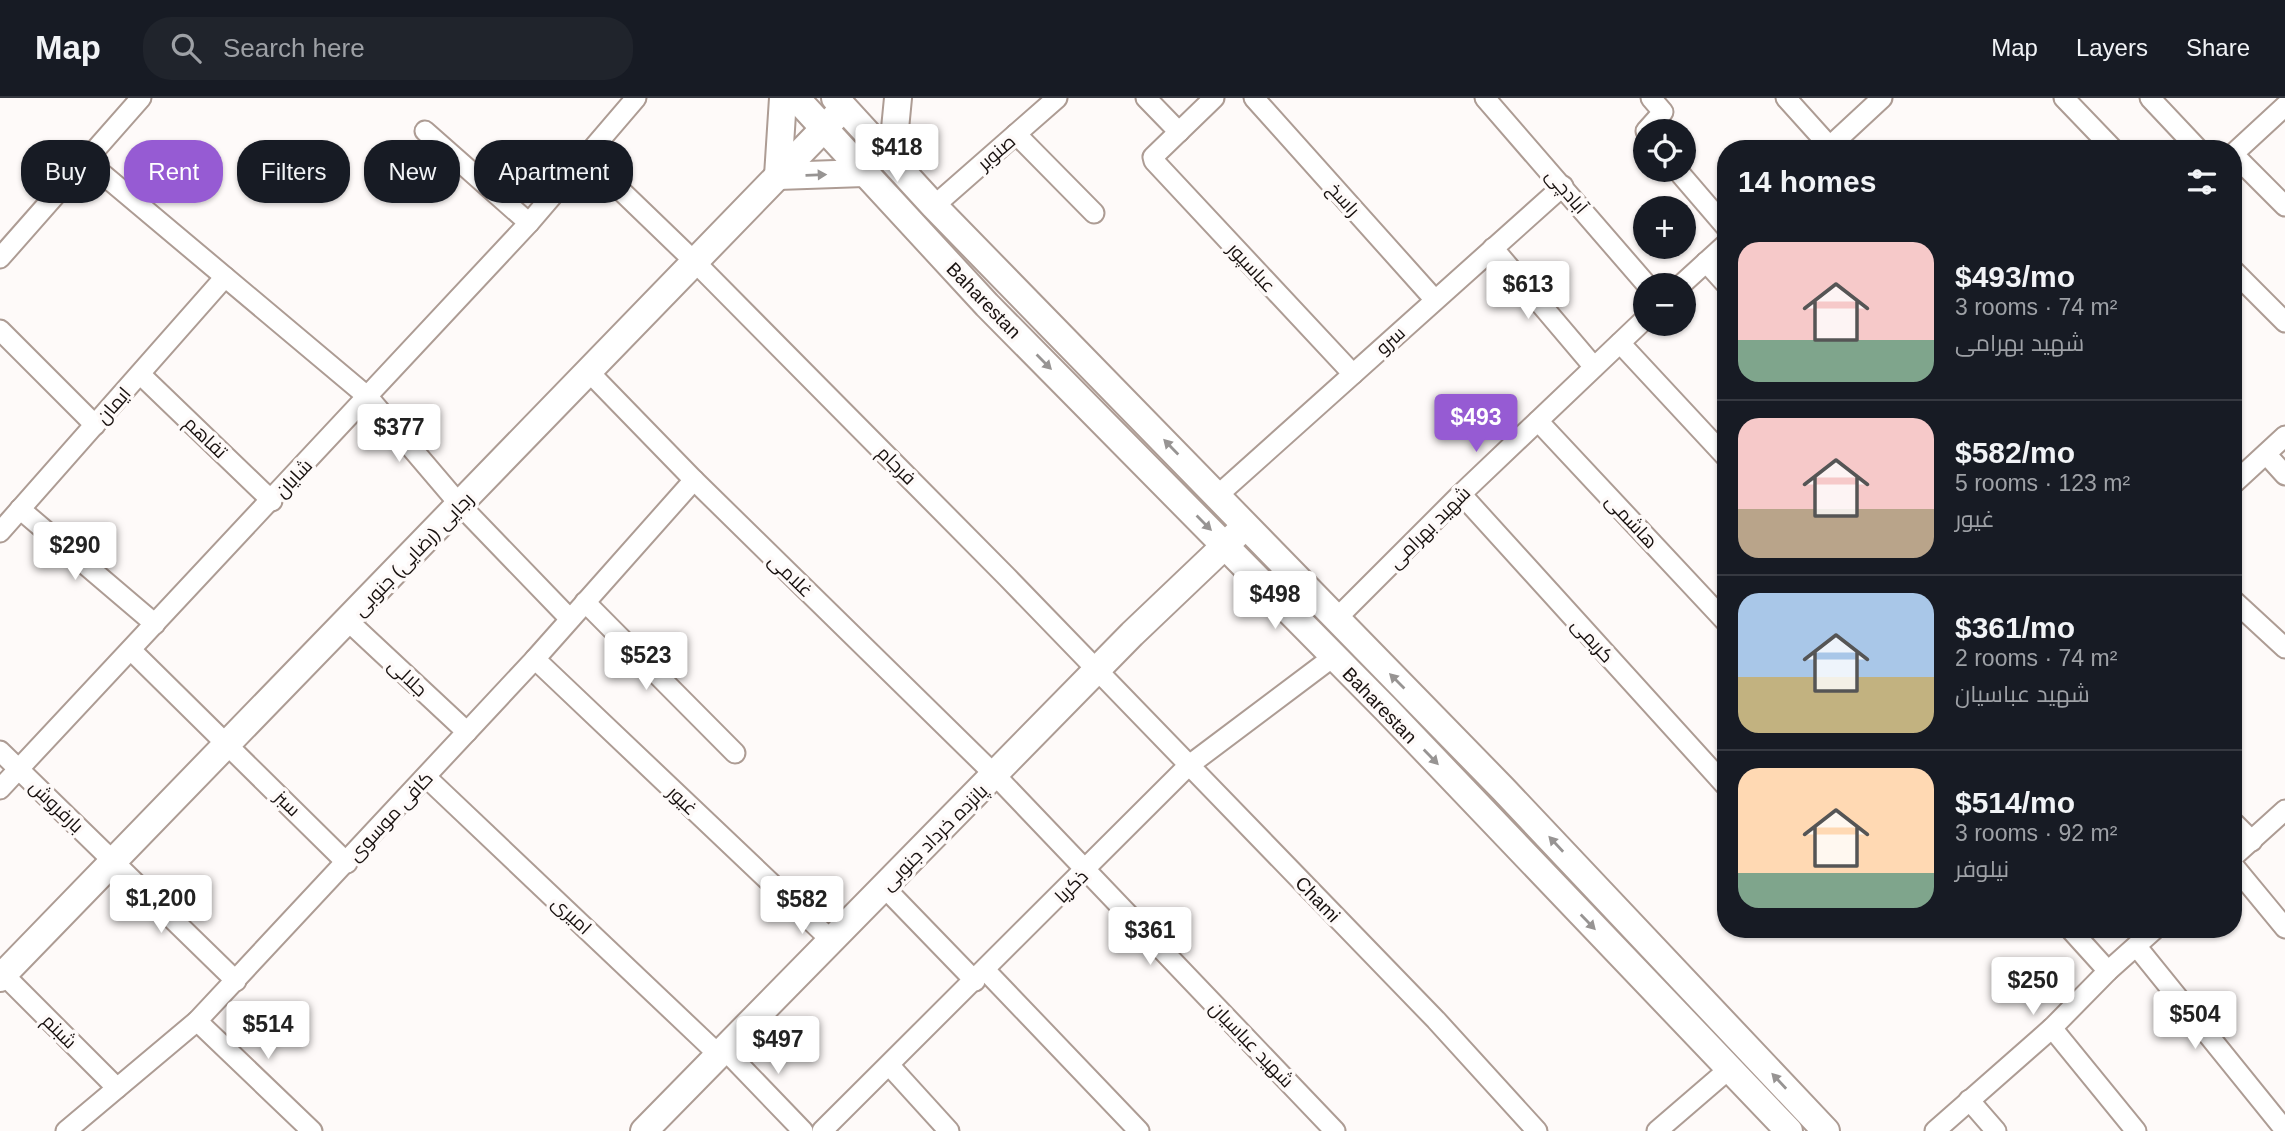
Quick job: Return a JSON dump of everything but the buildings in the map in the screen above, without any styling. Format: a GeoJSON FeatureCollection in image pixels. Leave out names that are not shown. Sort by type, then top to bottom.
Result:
{"type":"FeatureCollection","features":[{"type":"Feature","properties":{"kind":"main road"},"geometry":{"type":"LineString","coordinates":[[783,98],[778,176],[864,173]]}},
{"type":"Feature","properties":{"kind":"main road","name":"Baharestan"},"geometry":{"type":"LineString","coordinates":[[796,98],[987,304],[1226,545],[1789,1131]]}},
{"type":"Feature","properties":{"kind":"main road"},"geometry":{"type":"LineString","coordinates":[[892,160],[898,98]]}},
{"type":"Feature","properties":{"kind":"main road","name":"رجایی (رضایی) جنوبی"},"geometry":{"type":"LineString","coordinates":[[1,975],[589,372],[823,129],[845,102]]}},
{"type":"Feature","properties":{"kind":"main road","name":"Baharestan"},"geometry":{"type":"LineString","coordinates":[[845,102],[892,160],[931,202],[1503,789],[1826,1131]]}},
{"type":"Feature","properties":{"kind":"main road"},"geometry":{"type":"LineString","coordinates":[[905,217],[912,202],[931,202]]}},
{"type":"Feature","properties":{"kind":"main road","name":"پانزده خرداد جنوبی"},"geometry":{"type":"LineString","coordinates":[[644,1131],[1096,671],[1246,525]]}},
{"type":"Feature","properties":{"kind":"street"},"geometry":{"type":"LineString","coordinates":[[105,140],[141,98]]}},
{"type":"Feature","properties":{"kind":"street","name":"شایان"},"geometry":{"type":"LineString","coordinates":[[598,140],[636,98]]}},
{"type":"Feature","properties":{"kind":"street","name":"صنوبر"},"geometry":{"type":"LineString","coordinates":[[931,202],[1057,98]]}},
{"type":"Feature","properties":{"kind":"street"},"geometry":{"type":"LineString","coordinates":[[1146,98],[1179,132],[1214,98]]}},
{"type":"Feature","properties":{"kind":"street","name":"راسخ"},"geometry":{"type":"LineString","coordinates":[[1254,98],[1435,300]]}},
{"type":"Feature","properties":{"kind":"street","name":"آبادچی"},"geometry":{"type":"LineString","coordinates":[[1485,98],[1637,273]]}},
{"type":"Feature","properties":{"kind":"street"},"geometry":{"type":"LineString","coordinates":[[1786,98],[1823,140]]}},
{"type":"Feature","properties":{"kind":"street"},"geometry":{"type":"LineString","coordinates":[[1838,140],[1882,98]]}},
{"type":"Feature","properties":{"kind":"street"},"geometry":{"type":"LineString","coordinates":[[2064,98],[2104,140]]}},
{"type":"Feature","properties":{"kind":"street"},"geometry":{"type":"LineString","coordinates":[[2150,98],[2190,140]]}},
{"type":"Feature","properties":{"kind":"street"},"geometry":{"type":"LineString","coordinates":[[1654,119],[1664,103]]}},
{"type":"Feature","properties":{"kind":"street"},"geometry":{"type":"LineString","coordinates":[[2242,146],[2285,106]]}},
{"type":"Feature","properties":{"kind":"street"},"geometry":{"type":"LineString","coordinates":[[425,131],[529,223]]}},
{"type":"Feature","properties":{"kind":"street","name":"عباسپور"},"geometry":{"type":"LineString","coordinates":[[1179,132],[1153,157],[1198,210],[1353,374]]}},
{"type":"Feature","properties":{"kind":"street"},"geometry":{"type":"LineString","coordinates":[[1016,134],[1094,213]]}},
{"type":"Feature","properties":{"kind":"street"},"geometry":{"type":"LineString","coordinates":[[2242,163],[2285,206]]}},
{"type":"Feature","properties":{"kind":"street"},"geometry":{"type":"LineString","coordinates":[[110,180],[369,397],[460,505],[570,619]]}},
{"type":"Feature","properties":{"kind":"street"},"geometry":{"type":"LineString","coordinates":[[1687,182],[1717,217]]}},
{"type":"Feature","properties":{"kind":"street","name":"سرو"},"geometry":{"type":"LineString","coordinates":[[1218,495],[1563,186]]}},
{"type":"Feature","properties":{"kind":"street","name":"فرجام"},"geometry":{"type":"LineString","coordinates":[[633,202],[695,261],[1096,671]]}},
{"type":"Feature","properties":{"kind":"street"},"geometry":{"type":"LineString","coordinates":[[0,258],[49,203]]}},
{"type":"Feature","properties":{"kind":"street","name":"شایان"},"geometry":{"type":"LineString","coordinates":[[0,789],[369,397],[545,203]]}},
{"type":"Feature","properties":{"kind":"street"},"geometry":{"type":"LineString","coordinates":[[1493,248],[1594,367]]}},
{"type":"Feature","properties":{"kind":"street"},"geometry":{"type":"LineString","coordinates":[[1694,273],[1717,252]]}},
{"type":"Feature","properties":{"kind":"street"},"geometry":{"type":"LineString","coordinates":[[1706,262],[1717,274]]}},
{"type":"Feature","properties":{"kind":"street","name":"ایمان"},"geometry":{"type":"LineString","coordinates":[[0,532],[225,277]]}},
{"type":"Feature","properties":{"kind":"street"},"geometry":{"type":"LineString","coordinates":[[2242,280],[2285,321]]}},
{"type":"Feature","properties":{"kind":"street"},"geometry":{"type":"LineString","coordinates":[[0,330],[95,425]]}},
{"type":"Feature","properties":{"kind":"street","name":"شهید بهرامی"},"geometry":{"type":"LineString","coordinates":[[1336,619],[1461,494],[1633,331]]}},
{"type":"Feature","properties":{"kind":"street"},"geometry":{"type":"LineString","coordinates":[[1620,343],[1717,447]]}},
{"type":"Feature","properties":{"kind":"street","name":"غلامی"},"geometry":{"type":"LineString","coordinates":[[589,372],[694,480],[995,775]]}},
{"type":"Feature","properties":{"kind":"street","name":"تفاهم"},"geometry":{"type":"LineString","coordinates":[[140,374],[272,501]]}},
{"type":"Feature","properties":{"kind":"street","name":"هاشمی"},"geometry":{"type":"LineString","coordinates":[[1538,421],[1717,612]]}},
{"type":"Feature","properties":{"kind":"street"},"geometry":{"type":"LineString","coordinates":[[2242,476],[2285,436]]}},
{"type":"Feature","properties":{"kind":"street"},"geometry":{"type":"LineString","coordinates":[[2266,454],[2285,475]]}},
{"type":"Feature","properties":{"kind":"street","name":"کافی موسوی"},"geometry":{"type":"LineString","coordinates":[[79,1127],[117,1088],[197,1021],[236,981],[535,659],[694,480]]}},
{"type":"Feature","properties":{"kind":"street","name":"کریمی"},"geometry":{"type":"LineString","coordinates":[[1461,494],[1717,776]]}},
{"type":"Feature","properties":{"kind":"street"},"geometry":{"type":"LineString","coordinates":[[20,509],[155,624]]}},
{"type":"Feature","properties":{"kind":"street"},"geometry":{"type":"LineString","coordinates":[[585,602],[735,753]]}},
{"type":"Feature","properties":{"kind":"street"},"geometry":{"type":"LineString","coordinates":[[2242,608],[2285,648]]}},
{"type":"Feature","properties":{"kind":"street","name":"جلالی"},"geometry":{"type":"LineString","coordinates":[[348,621],[467,732]]}},
{"type":"Feature","properties":{"kind":"street","name":"سبز"},"geometry":{"type":"LineString","coordinates":[[131,650],[347,863]]}},
{"type":"Feature","properties":{"kind":"street","name":"ذکریا"},"geometry":{"type":"LineString","coordinates":[[822,1131],[1087,870],[1188,766],[1334,657]]}},
{"type":"Feature","properties":{"kind":"street","name":"غیور"},"geometry":{"type":"LineString","coordinates":[[535,659],[831,940]]}},
{"type":"Feature","properties":{"kind":"street","name":"Chami"},"geometry":{"type":"LineString","coordinates":[[1096,671],[1436,1020],[1537,1131]]}},
{"type":"Feature","properties":{"kind":"street","name":"بارفروش"},"geometry":{"type":"LineString","coordinates":[[0,751],[236,981]]}},
{"type":"Feature","properties":{"kind":"street","name":"شهید عباسیان"},"geometry":{"type":"LineString","coordinates":[[995,775],[1335,1131]]}},
{"type":"Feature","properties":{"kind":"street","name":"امیری"},"geometry":{"type":"LineString","coordinates":[[426,777],[721,1051],[803,1131]]}},
{"type":"Feature","properties":{"kind":"street"},"geometry":{"type":"LineString","coordinates":[[2242,849],[2283,816]]}},
{"type":"Feature","properties":{"kind":"street"},"geometry":{"type":"LineString","coordinates":[[2242,831],[2252,841]]}},
{"type":"Feature","properties":{"kind":"street"},"geometry":{"type":"LineString","coordinates":[[2242,876],[2285,929]]}},
{"type":"Feature","properties":{"kind":"street"},"geometry":{"type":"LineString","coordinates":[[884,887],[980,976],[1129,1128]]}},
{"type":"Feature","properties":{"kind":"street"},"geometry":{"type":"LineString","coordinates":[[2078,938],[2108,971]]}},
{"type":"Feature","properties":{"kind":"street"},"geometry":{"type":"LineString","coordinates":[[1935,1131],[2052,1028],[2108,971],[2146,938]]}},
{"type":"Feature","properties":{"kind":"street"},"geometry":{"type":"LineString","coordinates":[[2137,947],[2285,1130]]}},
{"type":"Feature","properties":{"kind":"street","name":"شبنم"},"geometry":{"type":"LineString","coordinates":[[1,975],[117,1088]]}},
{"type":"Feature","properties":{"kind":"street"},"geometry":{"type":"LineString","coordinates":[[197,1021],[312,1131]]}},
{"type":"Feature","properties":{"kind":"street"},"geometry":{"type":"LineString","coordinates":[[2052,1028],[2136,1131]]}},
{"type":"Feature","properties":{"kind":"street"},"geometry":{"type":"LineString","coordinates":[[889,1065],[949,1131]]}},
{"type":"Feature","properties":{"kind":"street"},"geometry":{"type":"LineString","coordinates":[[1657,1131],[1729,1069]]}},
{"type":"Feature","properties":{"kind":"street"},"geometry":{"type":"LineString","coordinates":[[1969,1100],[1996,1131]]}}]}
